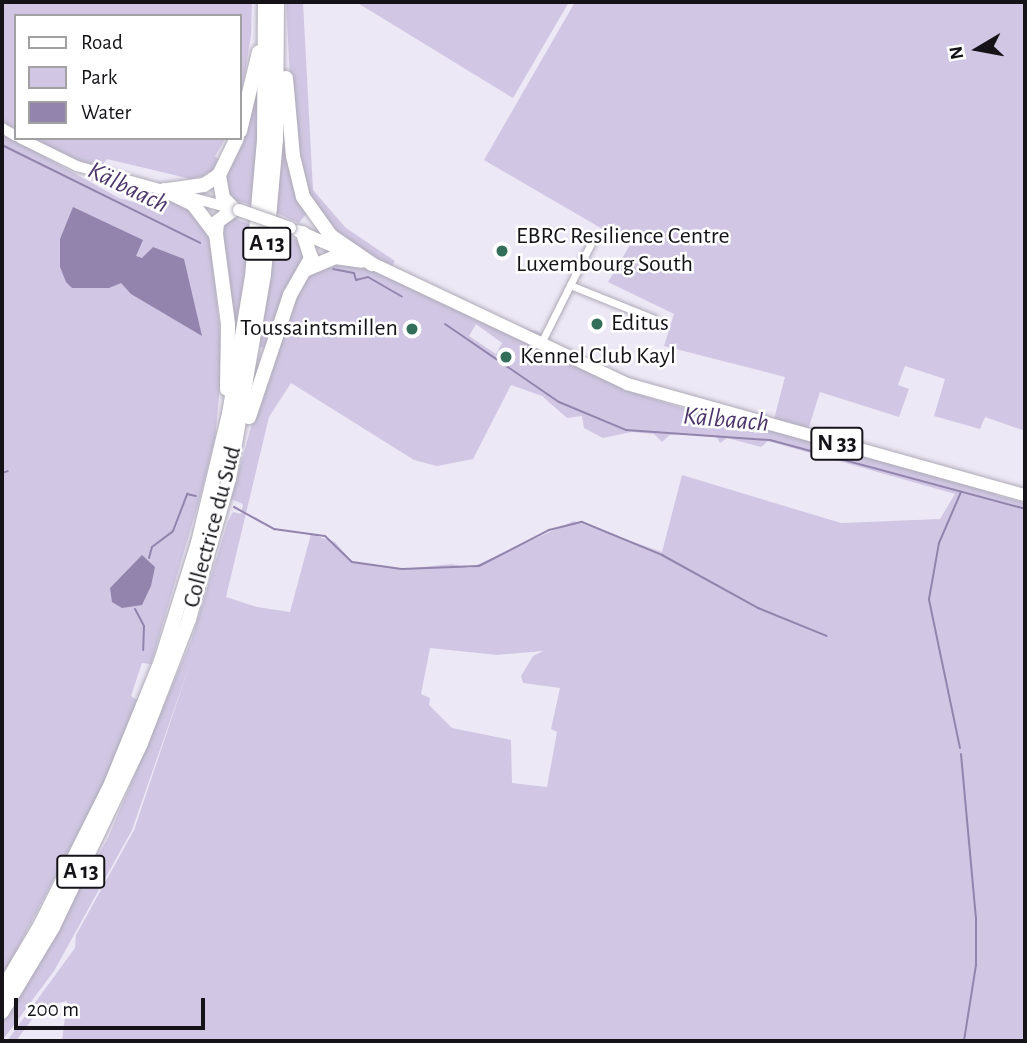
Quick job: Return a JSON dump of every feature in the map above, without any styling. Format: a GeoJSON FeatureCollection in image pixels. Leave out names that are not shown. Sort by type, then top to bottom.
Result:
{"type":"FeatureCollection","features":[{"type":"Feature","properties":{"kind":"highway"},"geometry":{"type":"LineString","coordinates":[[242,123],[271,3]]}},
{"type":"Feature","properties":{"kind":"highway","name":"A 13"},"geometry":{"type":"LineString","coordinates":[[271,3],[293,156],[310,212],[331,236],[372,264]]}},
{"type":"Feature","properties":{"kind":"highway","name":"Collectrice du Sud"},"geometry":{"type":"LineString","coordinates":[[2,990],[90,828],[138,721],[183,593],[220,457],[240,356],[260,204],[271,3]]}},
{"type":"Feature","properties":{"kind":"highway","name":"Collectrice du Sud"},"geometry":{"type":"LineString","coordinates":[[2,1012],[53,928],[141,743],[189,619],[229,479],[264,274],[276,140],[271,3]]}},
{"type":"Feature","properties":{"kind":"highway"},"geometry":{"type":"LineString","coordinates":[[164,190],[204,185],[219,176],[236,140]]}},
{"type":"Feature","properties":{"kind":"highway","name":"A 13"},"geometry":{"type":"LineString","coordinates":[[219,176],[223,198],[236,210],[217,222],[216,234],[228,324],[220,457]]}},
{"type":"Feature","properties":{"kind":"highway","name":"A 13"},"geometry":{"type":"LineString","coordinates":[[164,190],[193,204],[216,234]]}},
{"type":"Feature","properties":{"kind":"highway","name":"A 13"},"geometry":{"type":"LineString","coordinates":[[229,479],[265,362],[290,295],[307,269],[310,249],[297,231],[310,212]]}},
{"type":"Feature","properties":{"kind":"highway","name":"A 13"},"geometry":{"type":"LineString","coordinates":[[307,269],[335,257],[372,264]]}},
{"type":"Feature","properties":{"kind":"main road"},"geometry":{"type":"LineString","coordinates":[[24,140],[77,166],[236,210]]}},
{"type":"Feature","properties":{"kind":"main road","name":"N 33"},"geometry":{"type":"LineString","coordinates":[[236,210],[297,231],[372,264],[627,384],[700,408],[1025,495]]}},
{"type":"Feature","properties":{"kind":"street"},"geometry":{"type":"LineString","coordinates":[[540,345],[592,243]]}},
{"type":"Feature","properties":{"kind":"street"},"geometry":{"type":"LineString","coordinates":[[570,285],[654,319]]}},
{"type":"Feature","properties":{"kind":"green space"},"geometry":{"type":"Polygon","coordinates":[[[2,2],[252,2],[251,35],[242,91],[242,14],[14,14],[14,129],[2,122],[2,2]]]}},
{"type":"Feature","properties":{"kind":"green space"},"geometry":{"type":"Polygon","coordinates":[[[286,2],[303,2],[313,190],[346,228],[395,261],[391,268],[337,236],[304,188],[292,117],[286,2]]]}},
{"type":"Feature","properties":{"kind":"green space"},"geometry":{"type":"Polygon","coordinates":[[[356,2],[569,2],[513,98],[356,2]]]}},
{"type":"Feature","properties":{"kind":"green space"},"geometry":{"type":"Polygon","coordinates":[[[575,2],[1025,2],[1025,431],[985,417],[980,429],[934,416],[945,379],[905,366],[898,385],[909,389],[899,417],[820,392],[808,430],[774,419],[785,377],[664,346],[674,314],[608,282],[630,245],[484,160],[575,2]]]}},
{"type":"Feature","properties":{"kind":"green space"},"geometry":{"type":"Polygon","coordinates":[[[260,87],[253,205],[230,199],[223,176],[236,140],[242,140],[242,125],[256,88],[260,87]]]}},
{"type":"Feature","properties":{"kind":"green space"},"geometry":{"type":"Polygon","coordinates":[[[2,133],[119,198],[141,204],[138,191],[189,206],[209,232],[223,358],[215,438],[151,664],[142,663],[131,696],[139,701],[99,793],[2,978],[2,133]]]}},
{"type":"Feature","properties":{"kind":"green space"},"geometry":{"type":"Polygon","coordinates":[[[282,138],[287,139],[306,214],[299,223],[277,213],[282,138]]]}},
{"type":"Feature","properties":{"kind":"green space"},"geometry":{"type":"Polygon","coordinates":[[[35,140],[225,140],[215,156],[221,162],[208,175],[191,179],[107,159],[103,164],[86,165],[35,140]]]}},
{"type":"Feature","properties":{"kind":"green space"},"geometry":{"type":"Polygon","coordinates":[[[234,218],[251,225],[235,347],[220,242],[223,221],[234,218]]]}},
{"type":"Feature","properties":{"kind":"green space"},"geometry":{"type":"Polygon","coordinates":[[[275,233],[298,240],[306,254],[267,348],[260,347],[275,233]]]}},
{"type":"Feature","properties":{"kind":"green space"},"geometry":{"type":"Polygon","coordinates":[[[349,262],[414,278],[520,328],[537,331],[563,349],[635,380],[625,390],[720,420],[720,424],[748,431],[750,424],[996,490],[996,495],[1025,503],[1025,1041],[62,1041],[67,1001],[41,1007],[16,1041],[7,1041],[75,948],[76,935],[134,830],[191,661],[132,830],[54,971],[2,1041],[2,1023],[108,838],[191,641],[228,521],[233,512],[241,514],[243,504],[231,499],[263,384],[297,292],[312,272],[325,265],[349,262]],[[476,324],[469,336],[496,354],[502,343],[476,324]],[[291,383],[269,417],[226,597],[257,607],[290,612],[311,534],[335,542],[352,562],[402,569],[452,564],[470,568],[574,521],[662,552],[682,475],[841,523],[940,519],[955,494],[768,441],[761,447],[727,438],[720,443],[716,436],[684,434],[670,435],[662,442],[654,434],[631,432],[603,438],[584,428],[582,416],[567,418],[542,396],[511,385],[473,459],[437,466],[414,460],[291,383]],[[430,648],[421,694],[430,698],[429,705],[452,728],[511,740],[512,783],[547,787],[557,732],[551,729],[560,688],[523,683],[521,676],[533,656],[543,651],[497,655],[430,648]]]}},
{"type":"Feature","properties":{"kind":"water"},"geometry":{"type":"Polygon","coordinates":[[[73,207],[143,240],[136,256],[142,258],[153,247],[184,259],[202,336],[131,294],[121,283],[109,288],[72,288],[66,282],[60,267],[60,239],[73,207]]]}},
{"type":"Feature","properties":{"kind":"water"},"geometry":{"type":"Polygon","coordinates":[[[142,555],[155,567],[151,586],[142,605],[122,608],[112,602],[110,588],[142,555]]]}},
{"type":"Feature","properties":{"kind":"waterway","name":"Kälbaach"},"geometry":{"type":"LineString","coordinates":[[2,145],[200,243]]}},
{"type":"Feature","properties":{"kind":"waterway","name":"Kälbaach"},"geometry":{"type":"LineString","coordinates":[[333,269],[354,273],[356,280],[368,277],[402,297]]}},
{"type":"Feature","properties":{"kind":"waterway","name":"Kälbaach"},"geometry":{"type":"LineString","coordinates":[[445,324],[559,402],[626,430],[770,440],[1025,509]]}},
{"type":"Feature","properties":{"kind":"waterway"},"geometry":{"type":"LineString","coordinates":[[2,473],[8,471]]}},
{"type":"Feature","properties":{"kind":"waterway"},"geometry":{"type":"LineString","coordinates":[[960,748],[929,599],[939,543],[961,492]]}},
{"type":"Feature","properties":{"kind":"waterway"},"geometry":{"type":"LineString","coordinates":[[149,558],[152,547],[173,531],[187,494],[196,496]]}},
{"type":"Feature","properties":{"kind":"waterway"},"geometry":{"type":"LineString","coordinates":[[234,507],[274,529],[325,536],[352,562],[402,569],[479,566],[549,530],[582,522],[662,555],[758,608],[827,636]]}},
{"type":"Feature","properties":{"kind":"waterway"},"geometry":{"type":"LineString","coordinates":[[135,609],[144,626],[143,650]]}},
{"type":"Feature","properties":{"kind":"waterway"},"geometry":{"type":"LineString","coordinates":[[961,754],[976,918],[976,965],[964,1041]]}},
{"type":"Feature","properties":{"kind":"place","name":"EBRC Resilience Centre Luxembourg South"},"geometry":{"type":"Point","coordinates":[502,251]}},
{"type":"Feature","properties":{"kind":"place","name":"Editus"},"geometry":{"type":"Point","coordinates":[597,324]}},
{"type":"Feature","properties":{"kind":"place","name":"Toussaintsmillen"},"geometry":{"type":"Point","coordinates":[412,329]}},
{"type":"Feature","properties":{"kind":"place","name":"Kennel Club Kayl"},"geometry":{"type":"Point","coordinates":[506,357]}}]}
